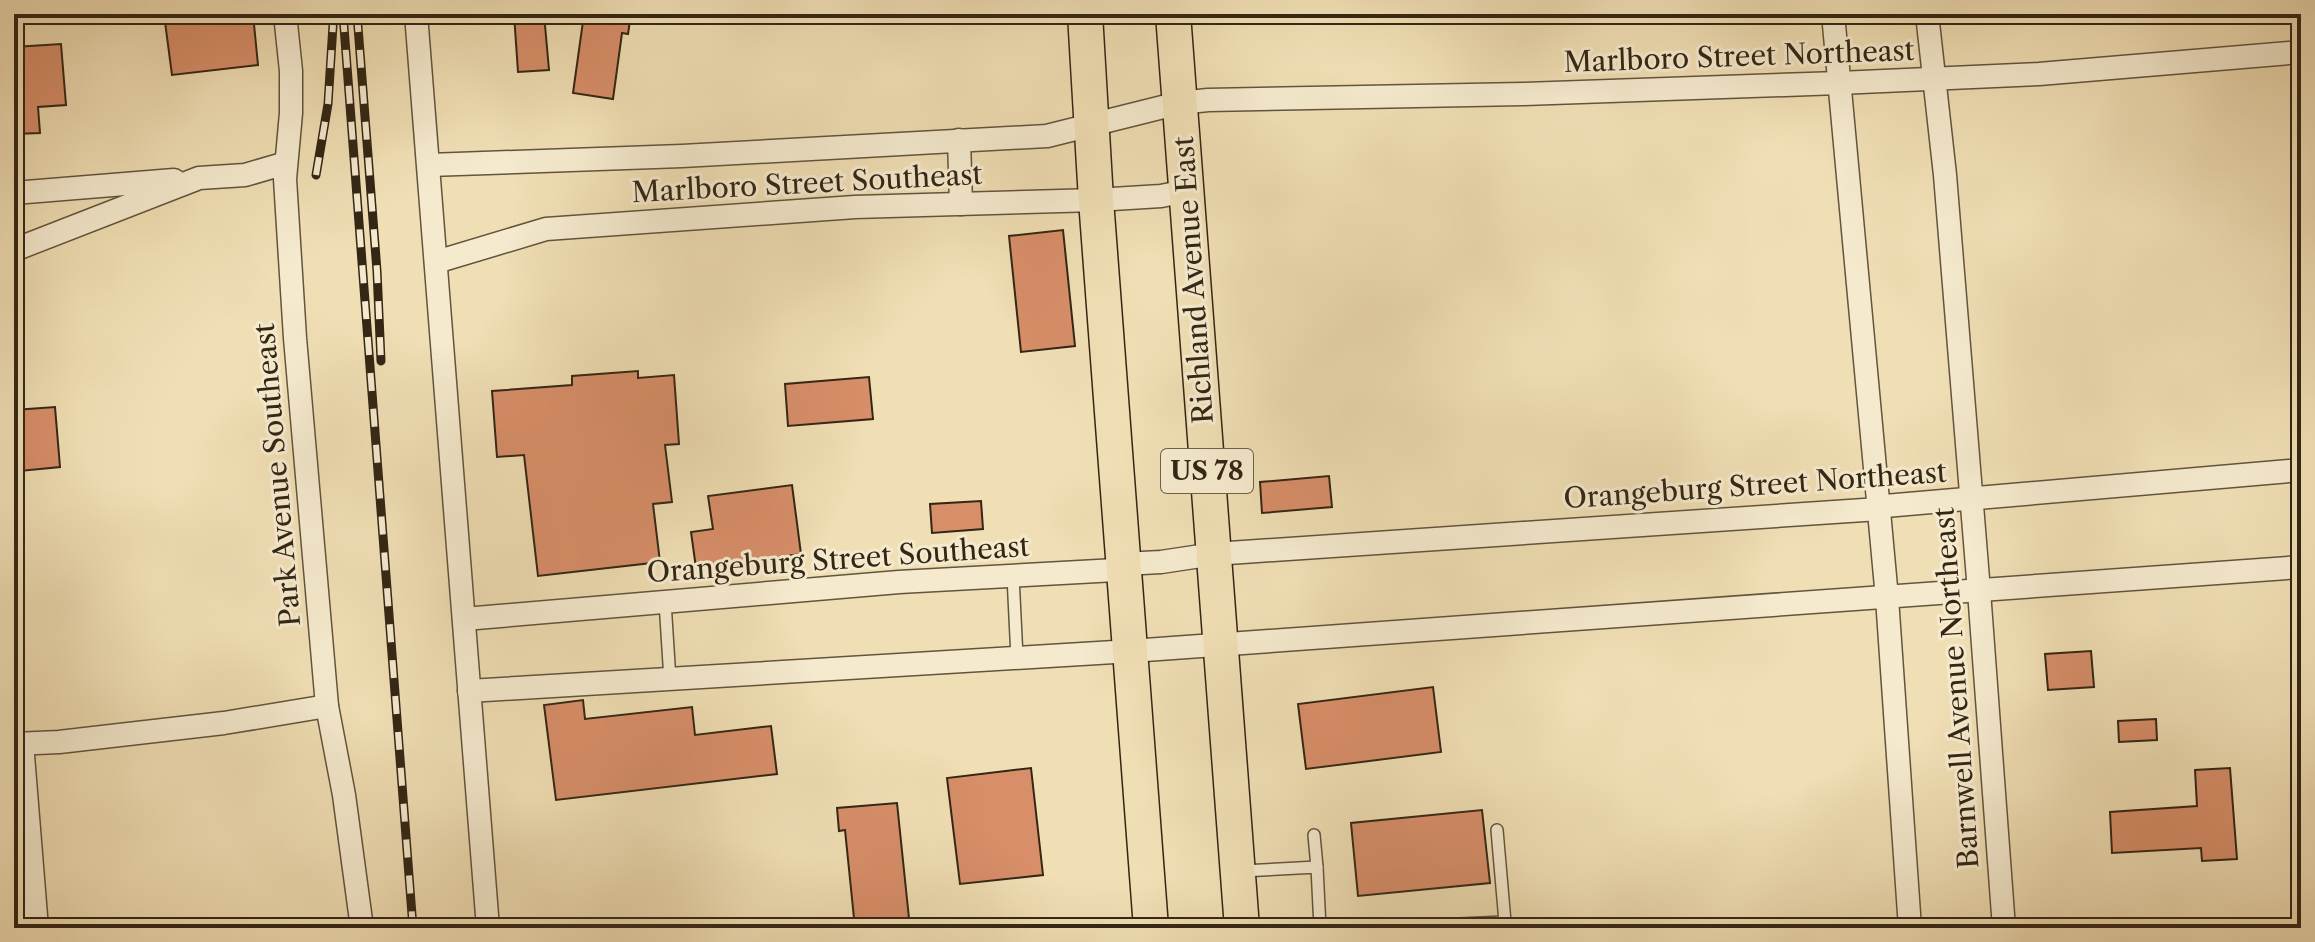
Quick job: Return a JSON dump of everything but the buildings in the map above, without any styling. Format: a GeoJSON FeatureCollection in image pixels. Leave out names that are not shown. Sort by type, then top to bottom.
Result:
{"type":"FeatureCollection","features":[{"type":"Feature","properties":{"kind":"main road"},"geometry":{"type":"LineString","coordinates":[[1085,14],[1096,200],[1151,928]]}},
{"type":"Feature","properties":{"kind":"main road","name":"Richland Avenue East"},"geometry":{"type":"LineString","coordinates":[[1173,14],[1242,928]]}},
{"type":"Feature","properties":{"kind":"street","name":"Park Avenue Southeast"},"geometry":{"type":"LineString","coordinates":[[285,14],[291,71],[285,179],[295,338],[327,706],[344,795],[362,928]]}},
{"type":"Feature","properties":{"kind":"street"},"geometry":{"type":"LineString","coordinates":[[416,14],[488,928]]}},
{"type":"Feature","properties":{"kind":"street"},"geometry":{"type":"LineString","coordinates":[[1833,14],[1887,598],[1910,928]]}},
{"type":"Feature","properties":{"kind":"street","name":"Barnwell Avenue Northeast"},"geometry":{"type":"LineString","coordinates":[[1927,14],[1946,190],[2004,928]]}},
{"type":"Feature","properties":{"kind":"street","name":"Marlboro Street Northeast"},"geometry":{"type":"LineString","coordinates":[[1179,103],[1523,94],[2039,74],[2301,52]]}},
{"type":"Feature","properties":{"kind":"street","name":"Marlboro Street Southeast"},"geometry":{"type":"LineString","coordinates":[[429,165],[682,156],[1047,136],[1179,103]]}},
{"type":"Feature","properties":{"kind":"street"},"geometry":{"type":"LineString","coordinates":[[959,140],[961,204]]}},
{"type":"Feature","properties":{"kind":"street"},"geometry":{"type":"LineString","coordinates":[[14,193],[245,175],[286,163]]}},
{"type":"Feature","properties":{"kind":"street"},"geometry":{"type":"LineString","coordinates":[[14,250],[199,178]]}},
{"type":"Feature","properties":{"kind":"street","name":"Marlboro Street Southeast"},"geometry":{"type":"LineString","coordinates":[[436,262],[546,229],[840,208],[1096,200],[1161,196],[1186,191]]}},
{"type":"Feature","properties":{"kind":"street","name":"Orangeburg Street Northeast"},"geometry":{"type":"LineString","coordinates":[[1214,554],[1879,509],[1885,506],[2301,470]]}},
{"type":"Feature","properties":{"kind":"street","name":"Orangeburg Street Southeast"},"geometry":{"type":"LineString","coordinates":[[464,619],[899,582],[1116,570],[1123,564],[1214,554]]}},
{"type":"Feature","properties":{"kind":"street"},"geometry":{"type":"LineString","coordinates":[[469,691],[1131,651],[2301,567]]}},
{"type":"Feature","properties":{"kind":"street"},"geometry":{"type":"LineString","coordinates":[[37,928],[18,744],[224,723],[327,706]]}},
{"type":"Feature","properties":{"kind":"lane"},"geometry":{"type":"LineString","coordinates":[[1013,576],[1017,658]]}},
{"type":"Feature","properties":{"kind":"lane"},"geometry":{"type":"LineString","coordinates":[[665,602],[670,680]]}},
{"type":"Feature","properties":{"kind":"lane"},"geometry":{"type":"LineString","coordinates":[[1366,928],[1506,925],[1497,830]]}},
{"type":"Feature","properties":{"kind":"lane"},"geometry":{"type":"LineString","coordinates":[[1314,835],[1320,928]]}},
{"type":"Feature","properties":{"kind":"lane"},"geometry":{"type":"LineString","coordinates":[[1238,872],[1317,867]]}},
{"type":"Feature","properties":{"kind":"railway"},"geometry":{"type":"LineString","coordinates":[[343,14],[413,928]]}},
{"type":"Feature","properties":{"kind":"railway"},"geometry":{"type":"LineString","coordinates":[[357,14],[381,361]]}},
{"type":"Feature","properties":{"kind":"railway"},"geometry":{"type":"LineString","coordinates":[[316,175],[328,104],[333,25]]}}]}
